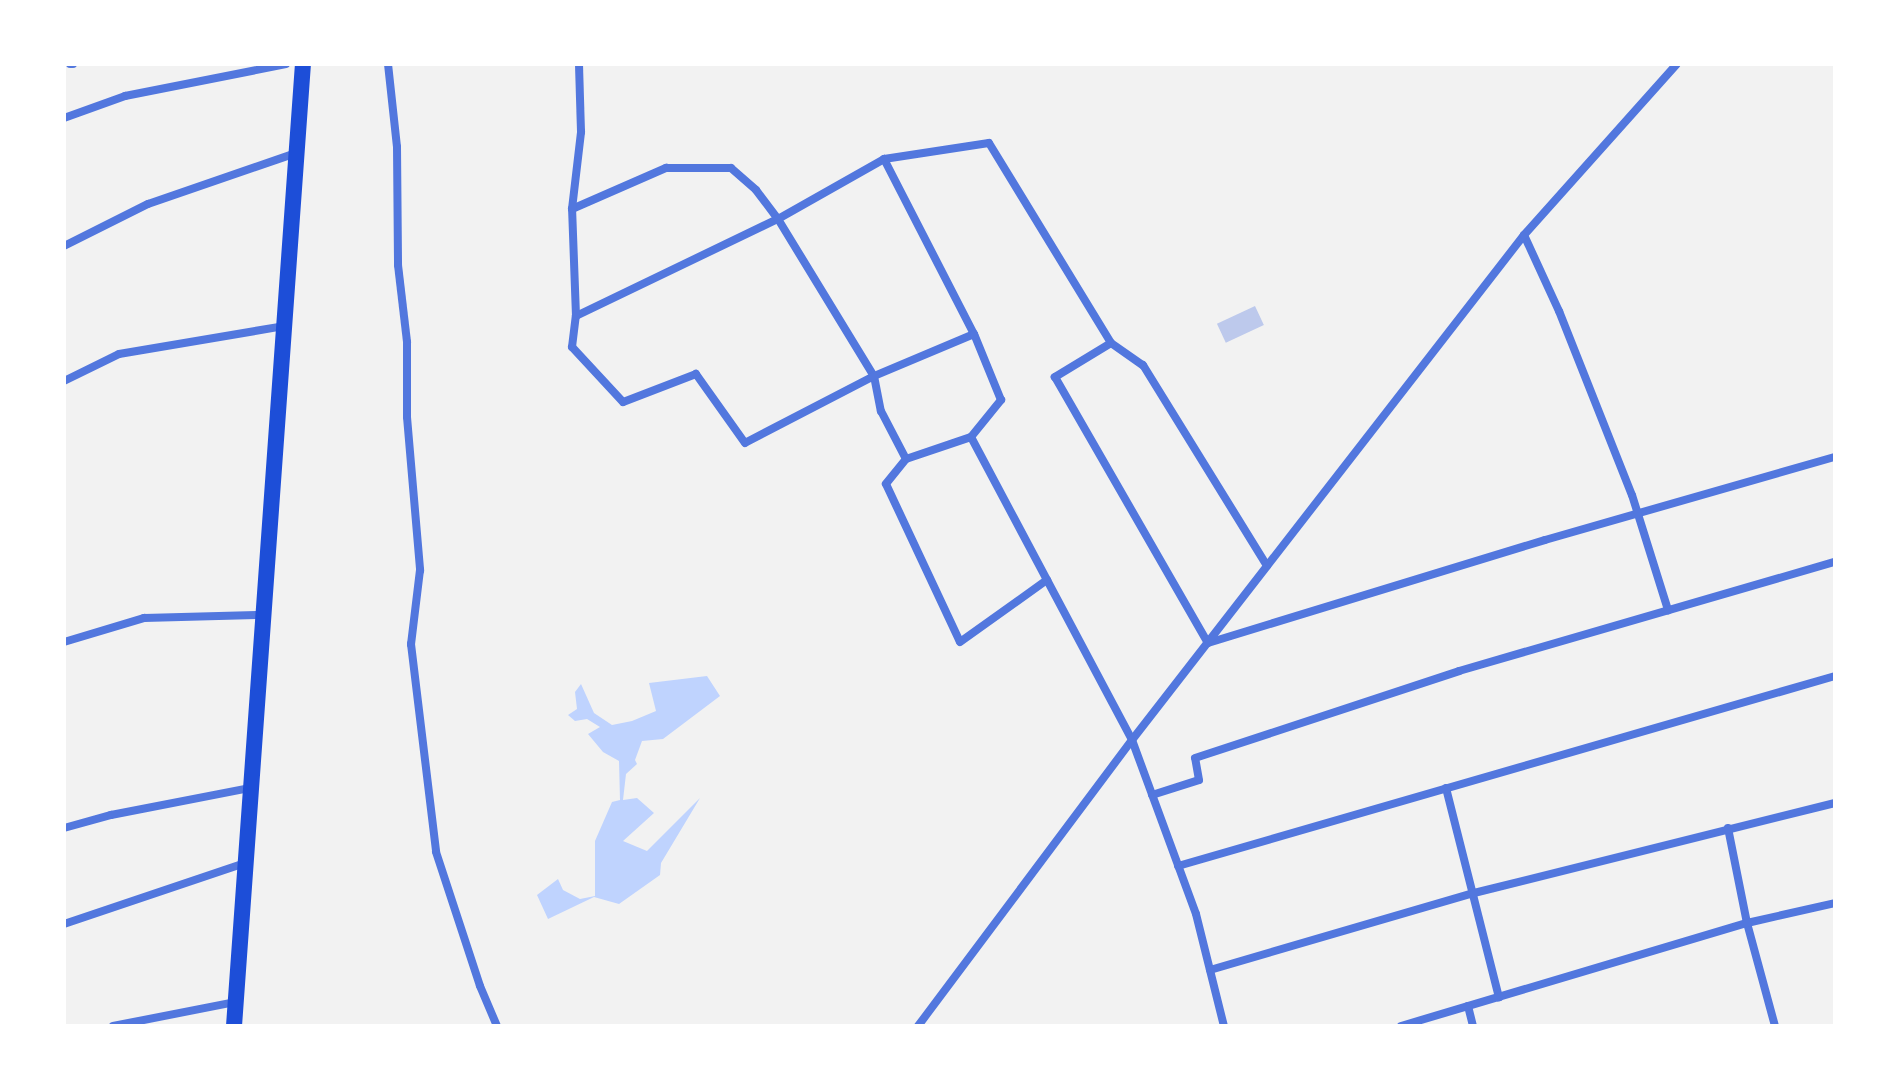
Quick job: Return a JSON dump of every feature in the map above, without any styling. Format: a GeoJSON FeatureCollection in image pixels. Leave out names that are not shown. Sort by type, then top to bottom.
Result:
{"type":"FeatureCollection","features":[{"type":"Feature","properties":{"kind":"main road"},"geometry":{"type":"LineString","coordinates":[[234,1026],[303,64]]}},
{"type":"Feature","properties":{"kind":"street"},"geometry":{"type":"LineString","coordinates":[[64,118],[125,96],[286,64]]}},
{"type":"Feature","properties":{"kind":"street"},"geometry":{"type":"LineString","coordinates":[[388,64],[397,147],[398,265],[407,342],[407,417],[420,570],[411,644],[436,852],[480,986],[497,1026]]}},
{"type":"Feature","properties":{"kind":"street"},"geometry":{"type":"LineString","coordinates":[[579,64],[581,132],[572,209],[576,316],[572,347],[623,402],[696,374],[745,443],[874,376],[974,334]]}},
{"type":"Feature","properties":{"kind":"street"},"geometry":{"type":"LineString","coordinates":[[918,1026],[1132,740],[1524,235],[1677,64]]}},
{"type":"Feature","properties":{"kind":"street"},"geometry":{"type":"LineString","coordinates":[[576,316],[778,219],[884,159],[989,143],[1111,343],[1143,365],[1267,566]]}},
{"type":"Feature","properties":{"kind":"street"},"geometry":{"type":"LineString","coordinates":[[64,246],[148,204],[296,152]]}},
{"type":"Feature","properties":{"kind":"street"},"geometry":{"type":"LineString","coordinates":[[884,159],[974,334],[1001,400],[971,437],[906,459],[886,484],[960,642],[1047,580]]}},
{"type":"Feature","properties":{"kind":"street"},"geometry":{"type":"LineString","coordinates":[[572,209],[666,168],[731,168],[756,190],[778,219],[874,376],[881,411],[906,459]]}},
{"type":"Feature","properties":{"kind":"street"},"geometry":{"type":"LineString","coordinates":[[1524,235],[1559,311],[1638,513],[1668,610]]}},
{"type":"Feature","properties":{"kind":"street"},"geometry":{"type":"LineString","coordinates":[[64,381],[119,354],[284,326]]}},
{"type":"Feature","properties":{"kind":"street"},"geometry":{"type":"LineString","coordinates":[[1111,343],[1055,377],[1208,643]]}},
{"type":"Feature","properties":{"kind":"street"},"geometry":{"type":"LineString","coordinates":[[971,437],[1132,740],[1178,866],[1224,1026]]}},
{"type":"Feature","properties":{"kind":"street"},"geometry":{"type":"LineString","coordinates":[[1208,643],[1835,457]]}},
{"type":"Feature","properties":{"kind":"street"},"geometry":{"type":"LineString","coordinates":[[1152,795],[1199,780],[1195,758],[1459,671],[1835,562]]}},
{"type":"Feature","properties":{"kind":"street"},"geometry":{"type":"LineString","coordinates":[[64,642],[144,618],[262,615]]}},
{"type":"Feature","properties":{"kind":"street"},"geometry":{"type":"LineString","coordinates":[[1178,866],[1835,676]]}},
{"type":"Feature","properties":{"kind":"street"},"geometry":{"type":"LineString","coordinates":[[64,828],[111,815],[250,788]]}},
{"type":"Feature","properties":{"kind":"street"},"geometry":{"type":"LineString","coordinates":[[1446,788],[1499,997]]}},
{"type":"Feature","properties":{"kind":"street"},"geometry":{"type":"LineString","coordinates":[[1210,970],[1474,893],[1835,803]]}},
{"type":"Feature","properties":{"kind":"street"},"geometry":{"type":"LineString","coordinates":[[1728,828],[1747,923],[1775,1026]]}},
{"type":"Feature","properties":{"kind":"street"},"geometry":{"type":"LineString","coordinates":[[64,924],[245,863]]}},
{"type":"Feature","properties":{"kind":"street"},"geometry":{"type":"LineString","coordinates":[[1401,1026],[1747,923],[1835,903]]}},
{"type":"Feature","properties":{"kind":"street"},"geometry":{"type":"LineString","coordinates":[[113,1026],[236,1002]]}},
{"type":"Feature","properties":{"kind":"street"},"geometry":{"type":"LineString","coordinates":[[1468,1006],[1473,1026]]}},
{"type":"Feature","properties":{"kind":"water"},"geometry":{"type":"Polygon","coordinates":[[[707,676],[720,696],[663,739],[642,741],[635,760],[637,764],[626,774],[623,800],[637,798],[654,813],[623,841],[647,851],[700,798],[661,863],[660,875],[619,904],[594,897],[548,919],[537,895],[558,879],[563,890],[580,899],[595,896],[595,841],[612,802],[620,800],[619,761],[603,752],[588,734],[600,727],[587,719],[575,721],[568,715],[577,709],[575,692],[581,684],[594,713],[612,725],[656,711],[649,683],[707,676]]]}},
{"type":"Feature","properties":{"kind":"building"},"geometry":{"type":"Polygon","coordinates":[[[1255,306],[1264,325],[1226,343],[1217,324],[1255,306]]]}}]}
